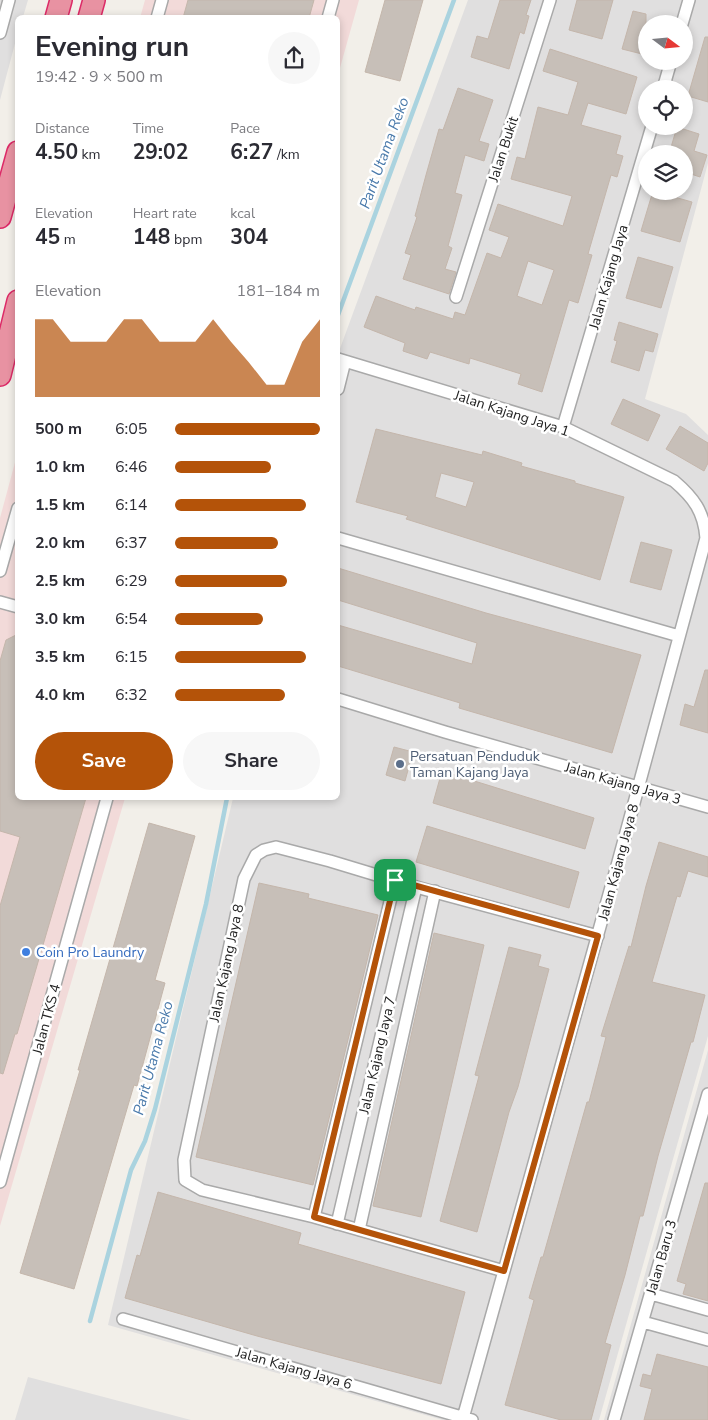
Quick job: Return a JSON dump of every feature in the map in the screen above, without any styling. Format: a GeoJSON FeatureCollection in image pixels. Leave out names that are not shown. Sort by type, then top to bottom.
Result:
{"type":"FeatureCollection","features":[{"type":"Feature","properties":{"kind":"highway"},"geometry":{"type":"LineString","coordinates":[[57,15],[61,0]]}},
{"type":"Feature","properties":{"kind":"highway"},"geometry":{"type":"LineString","coordinates":[[90,15],[94,0]]}},
{"type":"Feature","properties":{"kind":"highway"},"geometry":{"type":"LineString","coordinates":[[0,217],[15,163]]}},
{"type":"Feature","properties":{"kind":"highway"},"geometry":{"type":"LineString","coordinates":[[0,375],[15,313]]}},
{"type":"Feature","properties":{"kind":"street"},"geometry":{"type":"LineString","coordinates":[[0,33],[9,0]]}},
{"type":"Feature","properties":{"kind":"street"},"geometry":{"type":"LineString","coordinates":[[96,15],[98,0]]}},
{"type":"Feature","properties":{"kind":"street"},"geometry":{"type":"LineString","coordinates":[[158,15],[162,0]]}},
{"type":"Feature","properties":{"kind":"street"},"geometry":{"type":"LineString","coordinates":[[329,15],[333,0]]}},
{"type":"Feature","properties":{"kind":"street","name":"Jalan Bukit"},"geometry":{"type":"LineString","coordinates":[[456,297],[550,0]]}},
{"type":"Feature","properties":{"kind":"street"},"geometry":{"type":"LineString","coordinates":[[685,15],[690,0]]}},
{"type":"Feature","properties":{"kind":"street","name":"Jalan Kajang Jaya"},"geometry":{"type":"LineString","coordinates":[[563,427],[649,135]]}},
{"type":"Feature","properties":{"kind":"street","name":"Jalan Kajang Jaya 1"},"geometry":{"type":"LineString","coordinates":[[341,359],[563,427],[674,482],[689,494],[697,506],[704,522],[706,538]]}},
{"type":"Feature","properties":{"kind":"street"},"geometry":{"type":"LineString","coordinates":[[0,571],[15,518]]}},
{"type":"Feature","properties":{"kind":"street","name":"Jalan Kajang Jaya 8"},"geometry":{"type":"LineString","coordinates":[[468,1419],[504,1271],[598,936],[706,538]]}},
{"type":"Feature","properties":{"kind":"street"},"geometry":{"type":"LineString","coordinates":[[340,539],[678,636]]}},
{"type":"Feature","properties":{"kind":"street"},"geometry":{"type":"LineString","coordinates":[[0,602],[15,606]]}},
{"type":"Feature","properties":{"kind":"street","name":"Jalan Kajang Jaya 3"},"geometry":{"type":"LineString","coordinates":[[340,700],[445,732],[708,807]]}},
{"type":"Feature","properties":{"kind":"street","name":"Jalan TKS 4"},"geometry":{"type":"LineString","coordinates":[[0,1182],[106,800]]}},
{"type":"Feature","properties":{"kind":"street","name":"Jalan Kajang Jaya 8"},"geometry":{"type":"LineString","coordinates":[[314,1217],[202,1190],[184,1180],[184,1160],[244,879],[256,855],[264,850],[276,848],[330,861],[416,887],[598,936]]}},
{"type":"Feature","properties":{"kind":"street"},"geometry":{"type":"LineString","coordinates":[[395,880],[314,1217],[504,1271]]}},
{"type":"Feature","properties":{"kind":"street","name":"Jalan Kajang Jaya 7"},"geometry":{"type":"LineString","coordinates":[[337,1224],[416,887]]}},
{"type":"Feature","properties":{"kind":"street"},"geometry":{"type":"LineString","coordinates":[[359,1230],[435,892]]}},
{"type":"Feature","properties":{"kind":"street","name":"Jalan Baru 3"},"geometry":{"type":"LineString","coordinates":[[614,1420],[708,1094]]}},
{"type":"Feature","properties":{"kind":"street"},"geometry":{"type":"LineString","coordinates":[[651,1294],[708,1310]]}},
{"type":"Feature","properties":{"kind":"street","name":"Jalan Kajang Jaya 6"},"geometry":{"type":"LineString","coordinates":[[123,1320],[468,1419]]}},
{"type":"Feature","properties":{"kind":"street"},"geometry":{"type":"LineString","coordinates":[[643,1322],[708,1340]]}},
{"type":"Feature","properties":{"kind":"shaded area"},"geometry":{"type":"Polygon","coordinates":[[[0,0],[28,0],[24,15],[15,15],[15,44],[0,100],[0,0]]]}},
{"type":"Feature","properties":{"kind":"shaded area"},"geometry":{"type":"Polygon","coordinates":[[[145,0],[359,0],[340,68],[340,15],[141,15],[145,0]]]}},
{"type":"Feature","properties":{"kind":"shaded area"},"geometry":{"type":"Polygon","coordinates":[[[468,0],[708,0],[708,163],[645,399],[686,414],[708,435],[708,1036],[599,1420],[443,1420],[108,1325],[233,800],[340,800],[340,349],[468,0]]]}},
{"type":"Feature","properties":{"kind":"shaded area"},"geometry":{"type":"Polygon","coordinates":[[[15,462],[15,800],[124,800],[0,1226],[0,518],[15,462]]]}},
{"type":"Feature","properties":{"kind":"shaded area"},"geometry":{"type":"Polygon","coordinates":[[[708,1050],[708,1420],[604,1420],[708,1050]]]}},
{"type":"Feature","properties":{"kind":"shaded area"},"geometry":{"type":"Polygon","coordinates":[[[28,1377],[191,1420],[15,1420],[28,1377]]]}},
{"type":"Feature","properties":{"kind":"building"},"geometry":{"type":"Polygon","coordinates":[[[188,0],[314,0],[310,15],[184,15],[188,0]]]}},
{"type":"Feature","properties":{"kind":"building"},"geometry":{"type":"Polygon","coordinates":[[[385,0],[423,0],[400,81],[365,72],[385,0]]]}},
{"type":"Feature","properties":{"kind":"building"},"geometry":{"type":"Polygon","coordinates":[[[500,0],[531,0],[526,15],[529,16],[524,34],[520,32],[509,69],[471,57],[477,36],[488,39],[500,0]]]}},
{"type":"Feature","properties":{"kind":"building"},"geometry":{"type":"Polygon","coordinates":[[[577,0],[613,0],[602,39],[569,30],[577,0]]]}},
{"type":"Feature","properties":{"kind":"building"},"geometry":{"type":"Polygon","coordinates":[[[633,11],[646,14],[638,15],[638,53],[622,49],[633,11]]]}},
{"type":"Feature","properties":{"kind":"building"},"geometry":{"type":"Polygon","coordinates":[[[705,37],[708,37],[708,102],[693,98],[693,80],[705,37]]]}},
{"type":"Feature","properties":{"kind":"building"},"geometry":{"type":"Polygon","coordinates":[[[550,49],[637,77],[626,114],[588,103],[581,125],[621,136],[616,154],[623,156],[617,177],[611,175],[588,254],[592,255],[578,303],[569,300],[542,392],[518,384],[521,374],[470,358],[469,364],[430,352],[427,359],[403,351],[405,343],[364,327],[376,296],[415,310],[416,307],[453,319],[455,312],[465,315],[487,253],[501,258],[509,237],[489,230],[498,204],[563,226],[572,196],[511,179],[517,157],[525,159],[538,107],[568,115],[578,82],[543,71],[550,49]],[[528,261],[517,296],[542,305],[554,270],[528,261]]]}},
{"type":"Feature","properties":{"kind":"building"},"geometry":{"type":"Polygon","coordinates":[[[458,88],[493,100],[479,141],[489,144],[484,161],[465,155],[455,193],[462,195],[448,246],[452,248],[445,269],[456,272],[449,294],[403,279],[411,255],[405,253],[417,217],[415,216],[439,129],[443,130],[458,88]]]}},
{"type":"Feature","properties":{"kind":"building"},"geometry":{"type":"Polygon","coordinates":[[[693,132],[699,134],[694,151],[707,155],[700,177],[693,175],[693,145],[672,145],[675,135],[693,135],[693,132]]]}},
{"type":"Feature","properties":{"kind":"building"},"geometry":{"type":"Polygon","coordinates":[[[650,200],[685,200],[692,202],[680,242],[641,231],[650,200]]]}},
{"type":"Feature","properties":{"kind":"building"},"geometry":{"type":"Polygon","coordinates":[[[638,257],[673,267],[661,308],[626,298],[638,257]]]}},
{"type":"Feature","properties":{"kind":"building"},"geometry":{"type":"Polygon","coordinates":[[[619,322],[658,334],[653,352],[645,350],[639,371],[611,362],[617,341],[614,340],[619,322]]]}},
{"type":"Feature","properties":{"kind":"building"},"geometry":{"type":"Polygon","coordinates":[[[623,399],[660,415],[648,441],[611,424],[623,399]]]}},
{"type":"Feature","properties":{"kind":"building"},"geometry":{"type":"Polygon","coordinates":[[[680,426],[708,443],[708,463],[704,471],[666,449],[680,426]]]}},
{"type":"Feature","properties":{"kind":"building"},"geometry":{"type":"Polygon","coordinates":[[[376,429],[482,455],[483,451],[522,463],[521,466],[624,497],[600,580],[406,519],[408,516],[356,502],[376,429]],[[441,473],[435,497],[466,507],[474,482],[441,473]]]}},
{"type":"Feature","properties":{"kind":"building"},"geometry":{"type":"Polygon","coordinates":[[[641,542],[672,550],[661,590],[630,582],[641,542]]]}},
{"type":"Feature","properties":{"kind":"building"},"geometry":{"type":"Polygon","coordinates":[[[340,569],[486,613],[641,655],[612,753],[459,708],[460,703],[340,667],[340,626],[472,664],[477,643],[340,601],[340,569]]]}},
{"type":"Feature","properties":{"kind":"building"},"geometry":{"type":"Polygon","coordinates":[[[15,636],[15,800],[85,800],[17,1034],[15,1034],[3,1074],[0,1073],[0,906],[20,837],[0,831],[0,661],[6,640],[15,636]]]}},
{"type":"Feature","properties":{"kind":"building"},"geometry":{"type":"Polygon","coordinates":[[[705,670],[708,670],[708,733],[680,725],[685,704],[694,707],[705,670]]]}},
{"type":"Feature","properties":{"kind":"building","name":"Persatuan Penduduk Taman Kajang Jaya"},"geometry":{"type":"Polygon","coordinates":[[[394,747],[413,752],[405,781],[386,775],[394,747]]]}},
{"type":"Feature","properties":{"kind":"building"},"geometry":{"type":"Polygon","coordinates":[[[442,771],[594,818],[585,849],[433,803],[442,771]]]}},
{"type":"Feature","properties":{"kind":"building"},"geometry":{"type":"Polygon","coordinates":[[[149,823],[195,836],[155,980],[165,983],[137,1086],[134,1085],[74,1289],[20,1273],[80,1070],[78,1070],[149,823]]]}},
{"type":"Feature","properties":{"kind":"building"},"geometry":{"type":"Polygon","coordinates":[[[427,826],[579,872],[569,908],[416,862],[427,826]]]}},
{"type":"Feature","properties":{"kind":"building"},"geometry":{"type":"Polygon","coordinates":[[[659,842],[708,857],[708,877],[688,871],[680,897],[677,896],[652,982],[705,995],[605,1343],[611,1345],[591,1420],[561,1420],[505,1405],[534,1300],[529,1298],[541,1257],[543,1257],[587,1102],[589,1102],[606,1037],[601,1036],[629,946],[631,947],[659,842]]]}},
{"type":"Feature","properties":{"kind":"building"},"geometry":{"type":"Polygon","coordinates":[[[259,883],[309,894],[308,898],[378,915],[313,1185],[196,1157],[259,883]]]}},
{"type":"Feature","properties":{"kind":"building"},"geometry":{"type":"Polygon","coordinates":[[[434,933],[484,945],[421,1217],[373,1206],[434,933]]]}},
{"type":"Feature","properties":{"kind":"building"},"geometry":{"type":"Polygon","coordinates":[[[509,947],[541,955],[538,966],[549,969],[477,1232],[440,1221],[479,1076],[475,1075],[509,947]]]}},
{"type":"Feature","properties":{"kind":"building"},"geometry":{"type":"Polygon","coordinates":[[[705,1183],[708,1183],[708,1301],[683,1294],[686,1284],[677,1281],[705,1183]]]}},
{"type":"Feature","properties":{"kind":"building"},"geometry":{"type":"Polygon","coordinates":[[[158,1192],[301,1233],[298,1244],[465,1292],[441,1384],[257,1336],[125,1298],[137,1255],[140,1256],[158,1192]]]}},
{"type":"Feature","properties":{"kind":"building"},"geometry":{"type":"Polygon","coordinates":[[[657,1354],[708,1367],[708,1420],[644,1420],[652,1389],[640,1386],[643,1374],[651,1376],[657,1354]]]}},
{"type":"Feature","properties":{"kind":"waterway","name":"Parit Utama Reko"},"geometry":{"type":"LineString","coordinates":[[340,310],[454,0]]}},
{"type":"Feature","properties":{"kind":"waterway","name":"Parit Utama Reko"},"geometry":{"type":"LineString","coordinates":[[90,1321],[131,1170],[145,1141],[155,1109],[206,904],[227,800]]}},
{"type":"Feature","properties":{"kind":"place","name":"Persatuan Penduduk Taman Kajang Jaya"},"geometry":{"type":"Point","coordinates":[400,764]}},
{"type":"Feature","properties":{"kind":"place","name":"Coin Pro Laundry"},"geometry":{"type":"Point","coordinates":[26,952]}},
{"type":"Feature","properties":{"kind":"route"},"geometry":{"type":"LineString","coordinates":[[395,880],[598,936],[504,1271],[314,1217],[395,880]]}}]}
